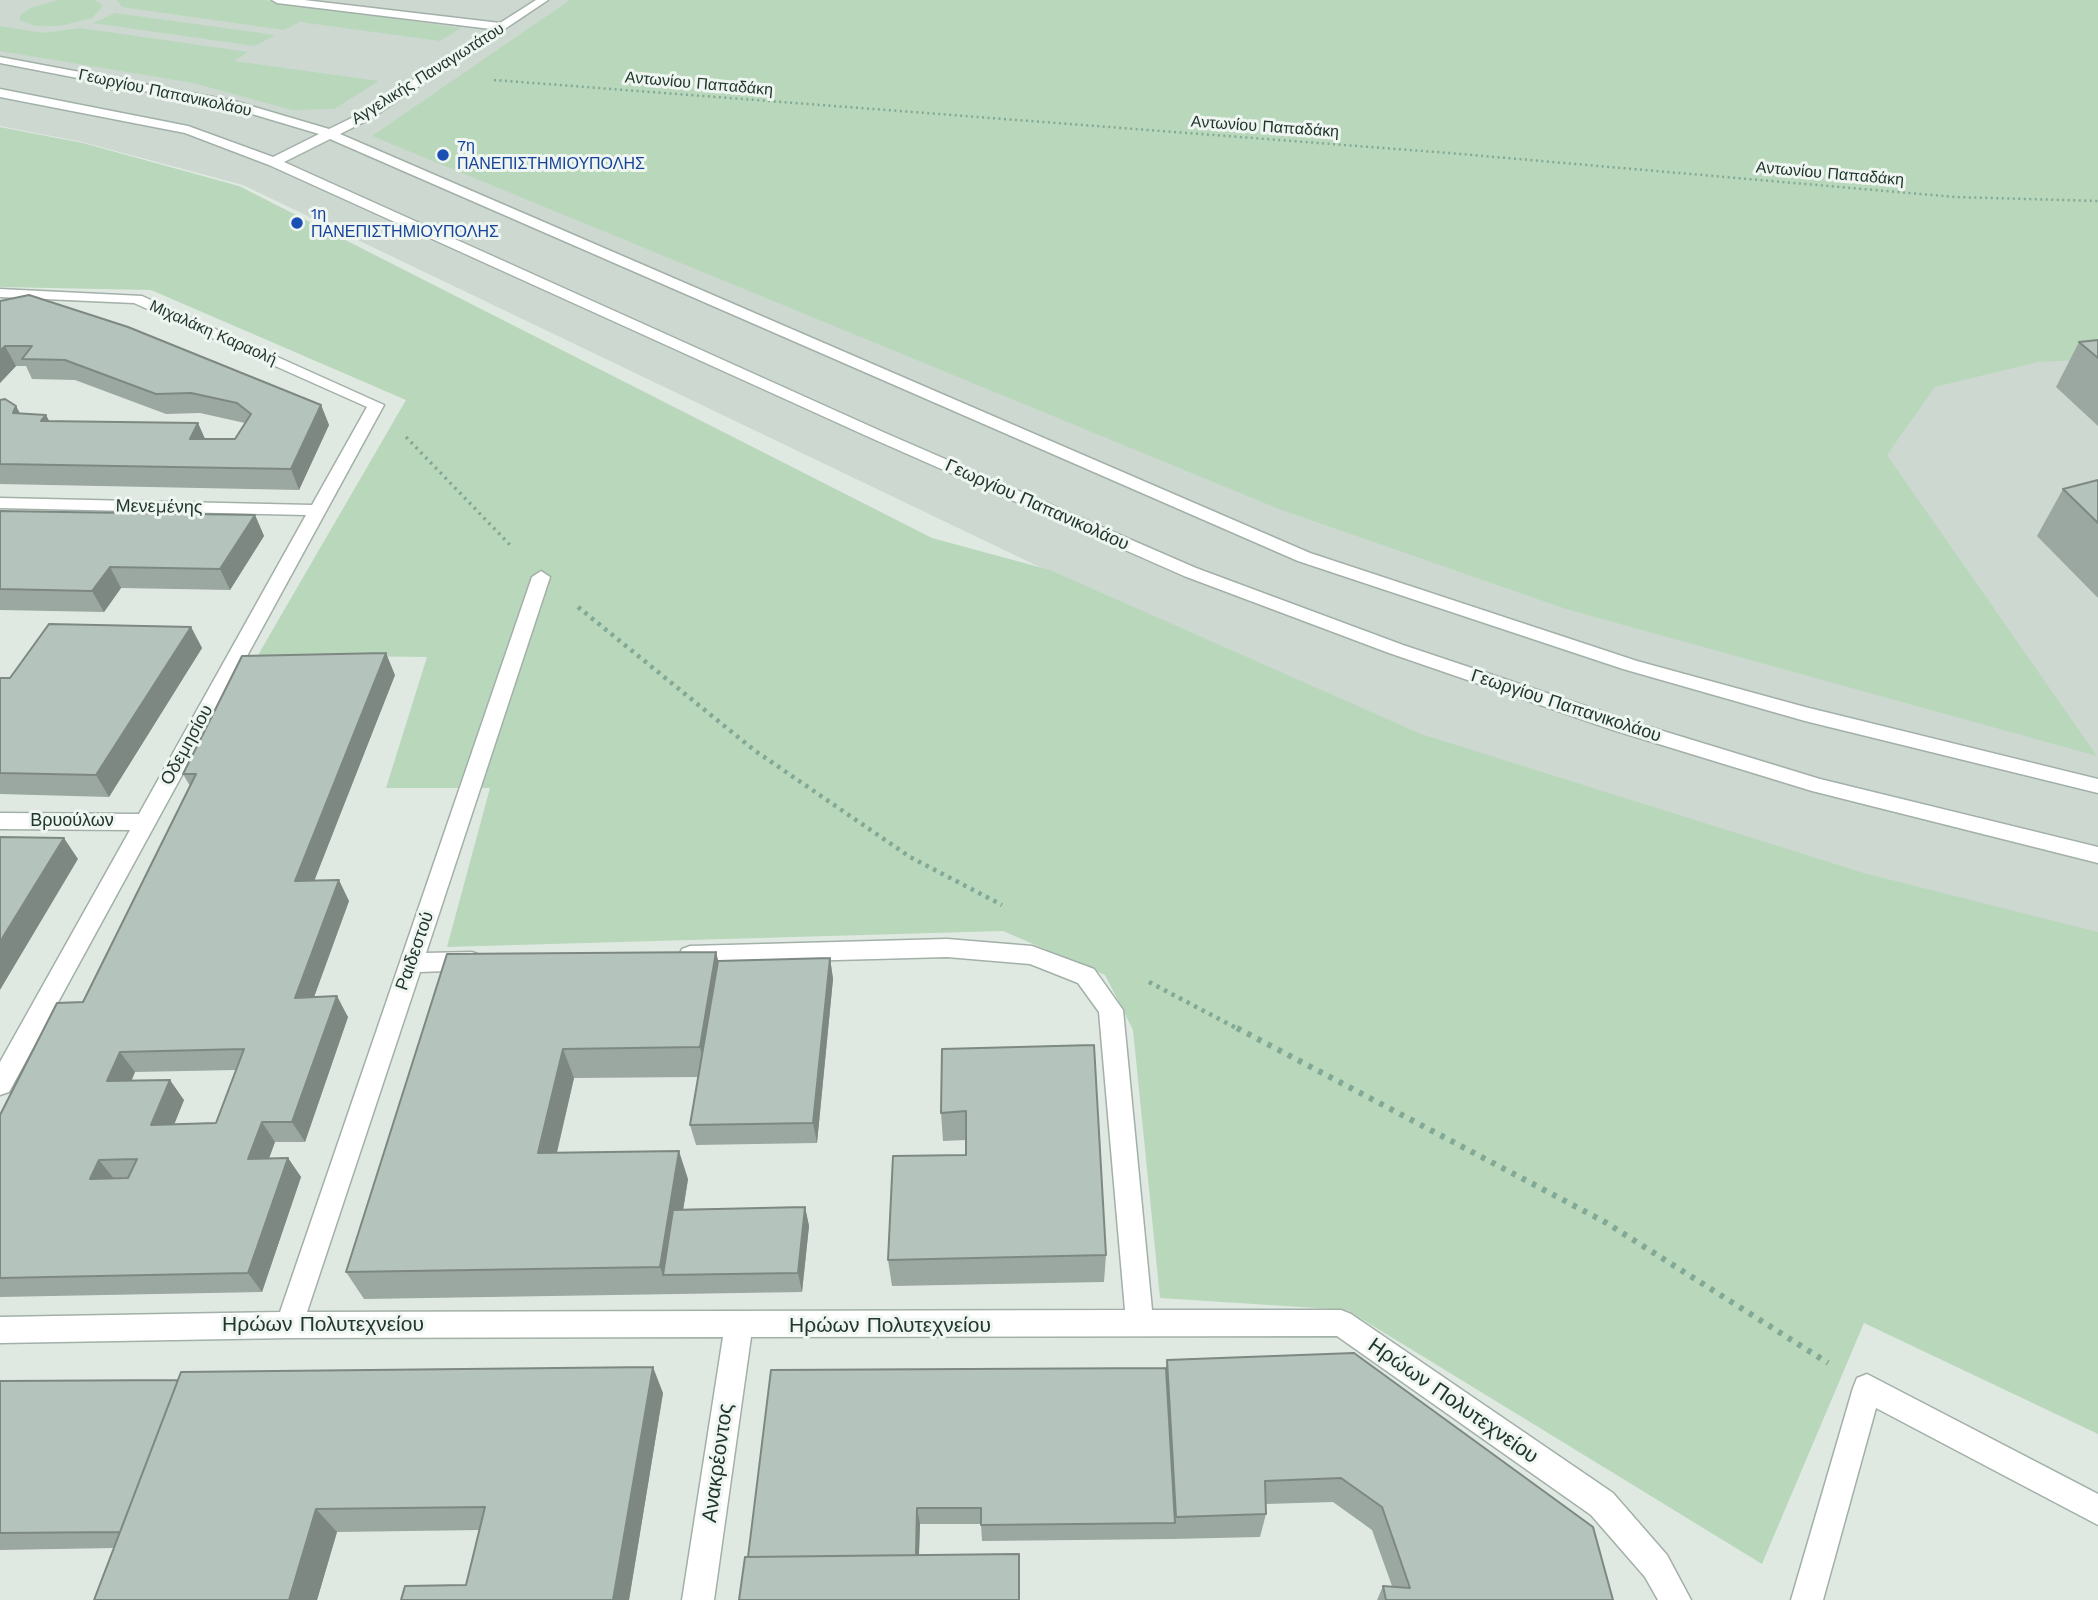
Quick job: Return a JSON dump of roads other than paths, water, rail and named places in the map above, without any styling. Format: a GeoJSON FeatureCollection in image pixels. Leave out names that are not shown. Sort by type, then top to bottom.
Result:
{"type":"FeatureCollection","features":[{"type":"Feature","properties":{"kind":"street"},"geometry":{"type":"LineString","coordinates":[[277,0],[503,27]]}},
{"type":"Feature","properties":{"kind":"street","name":"Αγγελικής Παναγιωτάτου"},"geometry":{"type":"LineString","coordinates":[[274,162],[366,116],[543,0]]}},
{"type":"Feature","properties":{"kind":"street","name":"Γεωργίου Παπανικολάου"},"geometry":{"type":"LineString","coordinates":[[0,60],[234,105],[328,134],[1304,557],[1630,665],[1805,714],[2098,786]]}},
{"type":"Feature","properties":{"kind":"street","name":"Γεωργίου Παπανικολάου"},"geometry":{"type":"LineString","coordinates":[[0,93],[188,130],[274,162],[877,435],[1203,577],[1396,649],[1620,725],[1819,786],[2098,855]]}},
{"type":"Feature","properties":{"kind":"street","name":"Μιχαλάκη Καραολή"},"geometry":{"type":"LineString","coordinates":[[0,293],[137,299],[376,405]]}},
{"type":"Feature","properties":{"kind":"street","name":"Οδεμησίου"},"geometry":{"type":"LineString","coordinates":[[0,1085],[376,405]]}},
{"type":"Feature","properties":{"kind":"street","name":"Μενεμένης"},"geometry":{"type":"LineString","coordinates":[[0,503],[318,510]]}},
{"type":"Feature","properties":{"kind":"street","name":"Ραιδεστού"},"geometry":{"type":"LineString","coordinates":[[289,1325],[541,577]]}},
{"type":"Feature","properties":{"kind":"street","name":"Βρυούλων"},"geometry":{"type":"LineString","coordinates":[[0,821],[144,822]]}},
{"type":"Feature","properties":{"kind":"street"},"geometry":{"type":"LineString","coordinates":[[672,956],[947,948],[1032,955],[1086,976],[1111,1010],[1140,1325]]}},
{"type":"Feature","properties":{"kind":"street"},"geometry":{"type":"LineString","coordinates":[[411,963],[494,960]]}},
{"type":"Feature","properties":{"kind":"street","name":"Ηρώων Πολυτεχνείου"},"geometry":{"type":"LineString","coordinates":[[0,1330],[289,1325],[1340,1323],[1602,1504],[1656,1566],[1675,1600]]}},
{"type":"Feature","properties":{"kind":"street","name":"Ανακρέοντος"},"geometry":{"type":"LineString","coordinates":[[698,1600],[739,1326]]}},
{"type":"Feature","properties":{"kind":"street"},"geometry":{"type":"LineString","coordinates":[[1807,1600],[1867,1388],[2098,1510]]}},
{"type":"Feature","properties":{"kind":"place","name":"7η ΠΑΝΕΠΙΣΤΗΜΙΟΥΠΟΛΗΣ"},"geometry":{"type":"Point","coordinates":[443,155]}},
{"type":"Feature","properties":{"kind":"place","name":"1η ΠΑΝΕΠΙΣΤΗΜΙΟΥΠΟΛΗΣ"},"geometry":{"type":"Point","coordinates":[297,223]}}]}
